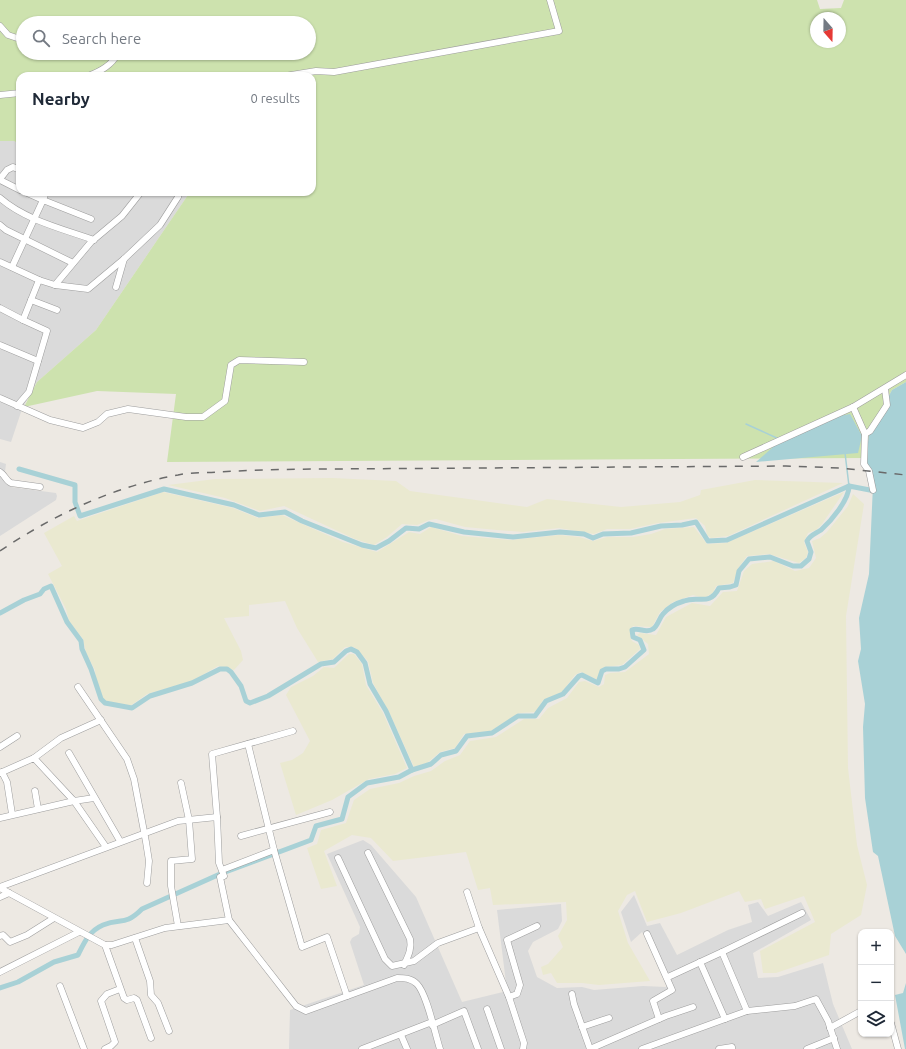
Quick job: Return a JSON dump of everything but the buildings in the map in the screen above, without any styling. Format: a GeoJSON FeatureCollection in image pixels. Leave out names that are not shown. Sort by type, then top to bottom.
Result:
{"type":"FeatureCollection","features":[{"type":"Feature","properties":{"kind":"street"},"geometry":{"type":"LineString","coordinates":[[310,72],[334,72],[559,31],[550,0]]}},
{"type":"Feature","properties":{"kind":"street"},"geometry":{"type":"LineString","coordinates":[[0,26],[8,35],[16,38]]}},
{"type":"Feature","properties":{"kind":"street"},"geometry":{"type":"LineString","coordinates":[[98,72],[115,60]]}},
{"type":"Feature","properties":{"kind":"street"},"geometry":{"type":"LineString","coordinates":[[0,95],[16,93]]}},
{"type":"Feature","properties":{"kind":"street"},"geometry":{"type":"LineString","coordinates":[[16,168],[13,167],[7,170],[0,180],[16,188]]}},
{"type":"Feature","properties":{"kind":"street"},"geometry":{"type":"LineString","coordinates":[[34,196],[91,219]]}},
{"type":"Feature","properties":{"kind":"street"},"geometry":{"type":"LineString","coordinates":[[12,267],[26,239],[44,196]]}},
{"type":"Feature","properties":{"kind":"street"},"geometry":{"type":"LineString","coordinates":[[55,285],[94,240],[122,216],[138,196]]}},
{"type":"Feature","properties":{"kind":"street"},"geometry":{"type":"LineString","coordinates":[[0,262],[39,280],[55,285],[88,289],[124,259],[160,225],[178,197]]}},
{"type":"Feature","properties":{"kind":"street"},"geometry":{"type":"LineString","coordinates":[[0,198],[8,205],[35,218],[94,240]]}},
{"type":"Feature","properties":{"kind":"street"},"geometry":{"type":"LineString","coordinates":[[0,225],[6,230],[73,263]]}},
{"type":"Feature","properties":{"kind":"street"},"geometry":{"type":"LineString","coordinates":[[116,287],[124,259]]}},
{"type":"Feature","properties":{"kind":"street"},"geometry":{"type":"LineString","coordinates":[[23,320],[39,280]]}},
{"type":"Feature","properties":{"kind":"street"},"geometry":{"type":"LineString","coordinates":[[31,300],[57,310]]}},
{"type":"Feature","properties":{"kind":"street"},"geometry":{"type":"LineString","coordinates":[[0,308],[47,331],[29,392],[17,406]]}},
{"type":"Feature","properties":{"kind":"street"},"geometry":{"type":"LineString","coordinates":[[0,345],[38,361]]}},
{"type":"Feature","properties":{"kind":"street"},"geometry":{"type":"LineString","coordinates":[[0,398],[50,420],[83,428],[98,422],[107,414],[128,409],[203,417],[225,401],[232,366],[239,360],[304,362]]}},
{"type":"Feature","properties":{"kind":"street"},"geometry":{"type":"LineString","coordinates":[[743,457],[854,407],[906,375]]}},
{"type":"Feature","properties":{"kind":"street"},"geometry":{"type":"LineString","coordinates":[[865,434],[870,431],[887,405],[885,389]]}},
{"type":"Feature","properties":{"kind":"street"},"geometry":{"type":"LineString","coordinates":[[854,407],[865,434],[864,464],[869,471],[873,490]]}},
{"type":"Feature","properties":{"kind":"street"},"geometry":{"type":"LineString","coordinates":[[0,472],[8,482],[40,487]]}},
{"type":"Feature","properties":{"kind":"street"},"geometry":{"type":"LineString","coordinates":[[78,687],[127,759],[134,779],[149,861],[147,883]]}},
{"type":"Feature","properties":{"kind":"street"},"geometry":{"type":"LineString","coordinates":[[12,814],[7,782],[1,773],[34,758],[61,738],[101,720]]}},
{"type":"Feature","properties":{"kind":"street"},"geometry":{"type":"LineString","coordinates":[[223,873],[219,863],[212,754],[292,731]]}},
{"type":"Feature","properties":{"kind":"street"},"geometry":{"type":"LineString","coordinates":[[0,747],[17,736]]}},
{"type":"Feature","properties":{"kind":"street"},"geometry":{"type":"LineString","coordinates":[[248,744],[274,850],[302,947],[327,937],[347,996]]}},
{"type":"Feature","properties":{"kind":"street"},"geometry":{"type":"LineString","coordinates":[[68,753],[120,842]]}},
{"type":"Feature","properties":{"kind":"street"},"geometry":{"type":"LineString","coordinates":[[34,758],[74,801],[106,847]]}},
{"type":"Feature","properties":{"kind":"street"},"geometry":{"type":"LineString","coordinates":[[178,926],[171,886],[171,861],[192,859],[189,820],[181,783]]}},
{"type":"Feature","properties":{"kind":"street"},"geometry":{"type":"LineString","coordinates":[[35,791],[38,809]]}},
{"type":"Feature","properties":{"kind":"street"},"geometry":{"type":"LineString","coordinates":[[0,818],[12,814],[94,798]]}},
{"type":"Feature","properties":{"kind":"street"},"geometry":{"type":"LineString","coordinates":[[241,836],[330,812]]}},
{"type":"Feature","properties":{"kind":"street"},"geometry":{"type":"LineString","coordinates":[[0,887],[178,821],[217,817]]}},
{"type":"Feature","properties":{"kind":"street"},"geometry":{"type":"LineString","coordinates":[[274,850],[223,873],[220,877],[229,920],[296,1006],[306,1011],[397,978],[408,978],[417,984],[423,994],[440,1049]]}},
{"type":"Feature","properties":{"kind":"street"},"geometry":{"type":"LineString","coordinates":[[368,852],[410,939],[410,952],[404,965]]}},
{"type":"Feature","properties":{"kind":"street"},"geometry":{"type":"LineString","coordinates":[[338,858],[385,959],[392,966],[404,965],[417,960],[427,950],[438,943],[479,928]]}},
{"type":"Feature","properties":{"kind":"street"},"geometry":{"type":"LineString","coordinates":[[0,887],[85,935],[105,944],[112,945],[178,926],[229,920]]}},
{"type":"Feature","properties":{"kind":"street"},"geometry":{"type":"LineString","coordinates":[[467,892],[479,928],[509,997],[524,1043],[522,1049]]}},
{"type":"Feature","properties":{"kind":"street"},"geometry":{"type":"LineString","coordinates":[[0,897],[9,893]]}},
{"type":"Feature","properties":{"kind":"street"},"geometry":{"type":"LineString","coordinates":[[668,977],[802,913]]}},
{"type":"Feature","properties":{"kind":"street"},"geometry":{"type":"LineString","coordinates":[[0,936],[3,935],[10,942],[27,935],[54,918]]}},
{"type":"Feature","properties":{"kind":"street"},"geometry":{"type":"LineString","coordinates":[[509,997],[517,994],[520,985],[507,940],[537,926]]}},
{"type":"Feature","properties":{"kind":"street"},"geometry":{"type":"LineString","coordinates":[[647,934],[668,977],[672,990],[653,1001],[659,1019]]}},
{"type":"Feature","properties":{"kind":"street"},"geometry":{"type":"LineString","coordinates":[[0,972],[85,935]]}},
{"type":"Feature","properties":{"kind":"street"},"geometry":{"type":"LineString","coordinates":[[134,938],[150,981],[151,995],[158,1003],[169,1031]]}},
{"type":"Feature","properties":{"kind":"street"},"geometry":{"type":"LineString","coordinates":[[105,944],[125,1000],[134,998],[137,1000],[151,1038]]}},
{"type":"Feature","properties":{"kind":"street"},"geometry":{"type":"LineString","coordinates":[[722,952],[748,1011]]}},
{"type":"Feature","properties":{"kind":"street"},"geometry":{"type":"LineString","coordinates":[[700,962],[726,1019]]}},
{"type":"Feature","properties":{"kind":"street"},"geometry":{"type":"LineString","coordinates":[[60,986],[84,1049]]}},
{"type":"Feature","properties":{"kind":"street"},"geometry":{"type":"LineString","coordinates":[[105,1049],[115,1042],[101,1001],[107,994],[120,989]]}},
{"type":"Feature","properties":{"kind":"street"},"geometry":{"type":"LineString","coordinates":[[572,994],[574,1004],[590,1049],[659,1019],[693,1007]]}},
{"type":"Feature","properties":{"kind":"street"},"geometry":{"type":"LineString","coordinates":[[642,1049],[748,1011],[795,1006],[816,999],[838,1049]]}},
{"type":"Feature","properties":{"kind":"street"},"geometry":{"type":"LineString","coordinates":[[487,1009],[501,1049]]}},
{"type":"Feature","properties":{"kind":"street"},"geometry":{"type":"LineString","coordinates":[[362,1049],[464,1011],[478,1049]]}},
{"type":"Feature","properties":{"kind":"street"},"geometry":{"type":"LineString","coordinates":[[830,1028],[858,1013]]}},
{"type":"Feature","properties":{"kind":"street"},"geometry":{"type":"LineString","coordinates":[[582,1027],[609,1018]]}},
{"type":"Feature","properties":{"kind":"street"},"geometry":{"type":"LineString","coordinates":[[401,1034],[407,1049]]}},
{"type":"Feature","properties":{"kind":"street"},"geometry":{"type":"LineString","coordinates":[[894,1034],[898,1049]]}},
{"type":"Feature","properties":{"kind":"street"},"geometry":{"type":"LineString","coordinates":[[807,1049],[834,1038]]}},
{"type":"Feature","properties":{"kind":"street"},"geometry":{"type":"LineString","coordinates":[[719,1049],[732,1047],[732,1049]]}},
{"type":"Feature","properties":{"kind":"shaded area"},"geometry":{"type":"Polygon","coordinates":[[[0,141],[16,142],[16,196],[187,196],[96,330],[37,382],[22,409],[11,442],[0,439],[0,141]]]}},
{"type":"Feature","properties":{"kind":"shaded area"},"geometry":{"type":"Polygon","coordinates":[[[0,462],[6,464],[4,479],[11,487],[56,493],[57,496],[56,500],[0,536],[0,462]]]}},
{"type":"Feature","properties":{"kind":"shaded area"},"geometry":{"type":"Polygon","coordinates":[[[363,840],[371,845],[416,897],[462,1002],[507,991],[497,910],[561,904],[562,921],[558,929],[533,942],[528,951],[537,977],[557,988],[582,987],[594,990],[643,986],[666,987],[668,978],[663,965],[642,932],[631,942],[621,912],[634,895],[647,926],[660,923],[677,955],[728,930],[752,922],[748,905],[758,902],[768,916],[801,902],[811,920],[753,953],[758,978],[778,977],[823,963],[833,1004],[852,1049],[289,1049],[290,1010],[364,985],[350,942],[352,938],[359,934],[360,927],[327,854],[363,840]]]}},
{"type":"Feature","properties":{"kind":"green space"},"geometry":{"type":"Polygon","coordinates":[[[0,0],[817,0],[820,9],[841,8],[844,0],[906,0],[906,382],[892,390],[869,434],[866,458],[167,462],[176,394],[97,391],[24,407],[37,382],[96,330],[187,196],[316,196],[316,72],[16,72],[16,142],[0,141],[0,0]]]}},
{"type":"Feature","properties":{"kind":"green space"},"geometry":{"type":"Polygon","coordinates":[[[332,478],[396,481],[410,491],[527,507],[547,499],[621,507],[680,502],[700,495],[701,490],[755,480],[843,483],[728,536],[711,538],[707,535],[705,526],[696,518],[658,523],[630,529],[607,529],[594,534],[559,528],[523,532],[465,527],[436,519],[417,525],[402,524],[387,537],[374,545],[355,539],[284,506],[260,511],[225,498],[168,485],[215,479],[332,478]]]}},
{"type":"Feature","properties":{"kind":"green space"},"geometry":{"type":"Polygon","coordinates":[[[163,492],[233,508],[258,518],[282,515],[343,542],[377,552],[409,532],[420,534],[431,527],[462,536],[511,540],[559,535],[579,537],[593,541],[607,537],[633,537],[651,534],[665,529],[694,527],[707,544],[726,543],[844,492],[822,524],[816,530],[808,533],[804,542],[808,552],[806,558],[799,563],[769,554],[747,556],[739,567],[733,583],[716,586],[713,593],[704,598],[693,595],[673,602],[660,612],[652,627],[633,626],[630,630],[630,636],[632,641],[639,645],[640,649],[622,665],[604,667],[598,680],[581,672],[575,675],[562,692],[543,700],[536,712],[519,713],[491,731],[464,734],[455,748],[440,752],[427,763],[414,767],[390,714],[373,683],[368,661],[354,647],[345,647],[333,659],[318,662],[297,628],[285,601],[249,605],[249,616],[224,618],[241,651],[243,660],[234,670],[218,666],[192,681],[147,694],[130,706],[105,701],[102,698],[96,681],[95,670],[86,653],[83,639],[69,621],[66,609],[48,574],[62,566],[44,533],[74,516],[77,521],[163,492]]]}},
{"type":"Feature","properties":{"kind":"green space"},"geometry":{"type":"Polygon","coordinates":[[[853,494],[864,504],[846,616],[848,768],[857,845],[867,885],[861,915],[831,934],[829,955],[776,973],[763,973],[760,951],[815,922],[804,896],[765,909],[761,899],[745,902],[739,891],[681,913],[647,922],[635,891],[627,895],[618,911],[628,943],[650,981],[599,985],[557,983],[551,973],[543,975],[541,967],[548,964],[563,947],[558,936],[567,920],[566,902],[493,905],[490,888],[478,890],[466,852],[393,861],[371,838],[352,835],[324,851],[337,886],[321,889],[307,848],[317,844],[321,830],[346,823],[354,800],[370,789],[399,783],[414,776],[431,771],[445,761],[460,755],[470,741],[496,737],[524,719],[539,719],[548,708],[567,698],[579,682],[585,681],[599,687],[604,684],[605,675],[610,673],[625,672],[649,654],[648,644],[637,635],[640,633],[656,635],[666,617],[692,603],[710,606],[723,592],[737,591],[744,571],[752,564],[774,561],[795,571],[809,568],[816,558],[812,541],[820,538],[827,532],[848,506],[853,494]]]}},
{"type":"Feature","properties":{"kind":"green space"},"geometry":{"type":"Polygon","coordinates":[[[349,654],[354,654],[362,664],[366,685],[383,713],[407,768],[395,774],[369,779],[332,800],[296,815],[280,763],[292,760],[303,753],[310,741],[286,695],[291,687],[313,676],[324,667],[334,668],[349,654]]]}},
{"type":"Feature","properties":{"kind":"water"},"geometry":{"type":"Polygon","coordinates":[[[906,382],[906,954],[895,936],[878,856],[873,852],[865,798],[863,727],[865,704],[858,661],[861,649],[859,618],[869,574],[873,485],[866,458],[869,434],[892,390],[906,382]]]}},
{"type":"Feature","properties":{"kind":"water"},"geometry":{"type":"Polygon","coordinates":[[[850,414],[862,436],[858,453],[756,462],[781,440],[833,417],[850,414]]]}},
{"type":"Feature","properties":{"kind":"water"},"geometry":{"type":"Polygon","coordinates":[[[906,983],[905,1049],[895,995],[903,993],[906,983]]]}},
{"type":"Feature","properties":{"kind":"waterway"},"geometry":{"type":"LineString","coordinates":[[746,424],[779,439]]}},
{"type":"Feature","properties":{"kind":"waterway"},"geometry":{"type":"LineString","coordinates":[[845,453],[849,486]]}},
{"type":"Feature","properties":{"kind":"waterway"},"geometry":{"type":"LineString","coordinates":[[19,469],[75,485],[75,502],[80,516],[164,489],[234,505],[259,515],[285,512],[302,521],[362,545],[376,548],[389,541],[406,528],[419,529],[429,524],[464,532],[513,537],[560,532],[584,534],[593,538],[603,534],[631,533],[661,526],[682,525],[696,522],[708,541],[727,540],[849,486]]}},
{"type":"Feature","properties":{"kind":"waterway"},"geometry":{"type":"LineString","coordinates":[[0,613],[24,600],[40,594],[44,589],[51,586],[67,622],[81,641],[82,649],[91,669],[101,699],[105,703],[132,708],[150,696],[192,683],[220,669],[227,669],[231,672],[241,686],[246,701],[250,703],[268,696],[321,664],[334,662],[346,651],[351,649],[357,652],[365,663],[370,684],[386,711],[412,770],[431,764],[441,755],[456,751],[467,736],[492,733],[518,716],[535,716],[546,701],[563,694],[579,676],[582,675],[598,683],[602,671],[606,669],[619,669],[625,667],[644,650],[640,640],[633,637],[632,630],[637,629],[648,631],[653,629],[665,612],[676,604],[689,599],[707,599],[715,594],[719,588],[736,585],[739,571],[749,559],[770,557],[793,566],[801,566],[809,559],[811,552],[807,541],[808,539],[821,530],[834,516],[843,504],[849,486],[875,491]]}},
{"type":"Feature","properties":{"kind":"waterway"},"geometry":{"type":"LineString","coordinates":[[0,988],[18,982],[54,962],[78,955],[91,934],[103,925],[131,918],[142,909],[220,874],[311,840],[316,826],[342,819],[348,797],[367,783],[399,777],[412,770]]}},
{"type":"Feature","properties":{"kind":"railway"},"geometry":{"type":"LineString","coordinates":[[0,551],[41,525],[108,494],[131,486],[188,473],[300,469],[786,466],[840,468],[906,475]]}}]}
